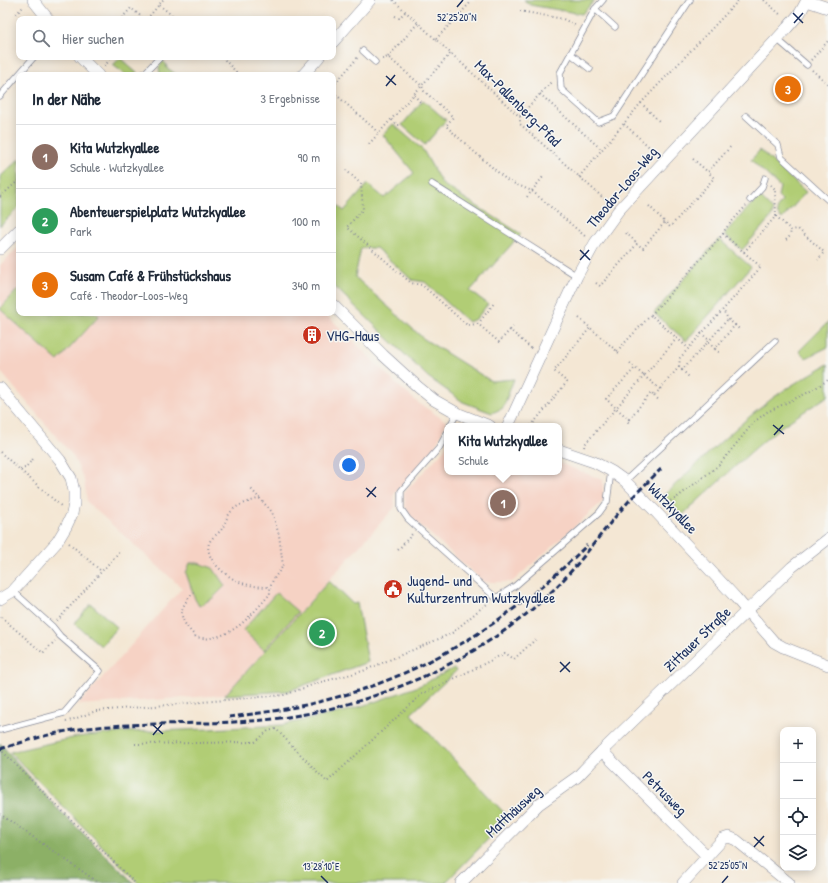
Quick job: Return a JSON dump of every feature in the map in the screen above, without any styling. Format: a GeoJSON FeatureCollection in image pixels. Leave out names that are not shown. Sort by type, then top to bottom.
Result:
{"type":"FeatureCollection","features":[{"type":"Feature","properties":{"kind":"street"},"geometry":{"type":"LineString","coordinates":[[336,39],[370,0]]}},
{"type":"Feature","properties":{"kind":"street"},"geometry":{"type":"LineString","coordinates":[[807,0],[828,8]]}},
{"type":"Feature","properties":{"kind":"street","name":"Theodor-Loos-Weg"},"geometry":{"type":"LineString","coordinates":[[509,423],[577,276],[595,243],[618,211],[795,19],[807,0]]}},
{"type":"Feature","properties":{"kind":"street"},"geometry":{"type":"LineString","coordinates":[[29,2],[45,16]]}},
{"type":"Feature","properties":{"kind":"street"},"geometry":{"type":"LineString","coordinates":[[83,60],[95,72]]}},
{"type":"Feature","properties":{"kind":"street"},"geometry":{"type":"LineString","coordinates":[[306,72],[317,60]]}},
{"type":"Feature","properties":{"kind":"street"},"geometry":{"type":"LineString","coordinates":[[0,248],[16,233]]}},
{"type":"Feature","properties":{"kind":"street"},"geometry":{"type":"LineString","coordinates":[[336,308],[418,387],[434,400],[457,413],[482,423]]}},
{"type":"Feature","properties":{"kind":"street"},"geometry":{"type":"LineString","coordinates":[[0,388],[60,460],[71,478],[74,491],[72,514],[57,542],[13,591],[0,599]]}},
{"type":"Feature","properties":{"kind":"street","name":"Wutzkyallee"},"geometry":{"type":"LineString","coordinates":[[562,451],[594,462],[611,471],[624,481],[655,511],[748,611],[756,623],[774,642],[828,665]]}},
{"type":"Feature","properties":{"kind":"street","name":"Zittauer Straße"},"geometry":{"type":"LineString","coordinates":[[589,764],[792,567],[828,539]]}},
{"type":"Feature","properties":{"kind":"street","name":"Petrusweg"},"geometry":{"type":"LineString","coordinates":[[602,751],[708,856]]}},
{"type":"Feature","properties":{"kind":"street","name":"Matthäusweg"},"geometry":{"type":"LineString","coordinates":[[461,883],[538,804],[577,776],[589,764]]}},
{"type":"Feature","properties":{"kind":"street"},"geometry":{"type":"LineString","coordinates":[[683,883],[723,839],[729,837],[736,840],[790,883]]}},
{"type":"Feature","properties":{"kind":"lane"},"geometry":{"type":"LineString","coordinates":[[603,0],[595,9],[560,73],[561,89],[598,122],[614,116],[690,0]]}},
{"type":"Feature","properties":{"kind":"lane"},"geometry":{"type":"LineString","coordinates":[[595,9],[615,27]]}},
{"type":"Feature","properties":{"kind":"lane"},"geometry":{"type":"LineString","coordinates":[[777,39],[807,65]]}},
{"type":"Feature","properties":{"kind":"lane"},"geometry":{"type":"LineString","coordinates":[[363,51],[375,62]]}},
{"type":"Feature","properties":{"kind":"lane"},"geometry":{"type":"LineString","coordinates":[[571,54],[590,69]]}},
{"type":"Feature","properties":{"kind":"lane"},"geometry":{"type":"LineString","coordinates":[[21,72],[31,60]]}},
{"type":"Feature","properties":{"kind":"lane"},"geometry":{"type":"LineString","coordinates":[[146,72],[157,60]]}},
{"type":"Feature","properties":{"kind":"lane"},"geometry":{"type":"LineString","coordinates":[[0,96],[16,78]]}},
{"type":"Feature","properties":{"kind":"lane"},"geometry":{"type":"LineString","coordinates":[[746,116],[778,145],[781,157],[828,200]]}},
{"type":"Feature","properties":{"kind":"lane"},"geometry":{"type":"LineString","coordinates":[[750,200],[762,187],[765,178]]}},
{"type":"Feature","properties":{"kind":"lane"},"geometry":{"type":"LineString","coordinates":[[432,184],[577,276]]}},
{"type":"Feature","properties":{"kind":"lane"},"geometry":{"type":"LineString","coordinates":[[624,481],[775,341]]}},
{"type":"Feature","properties":{"kind":"lane"},"geometry":{"type":"LineString","coordinates":[[452,423],[457,413]]}},
{"type":"Feature","properties":{"kind":"lane"},"geometry":{"type":"LineString","coordinates":[[444,439],[440,448],[401,491],[401,510],[408,519],[496,598],[515,586],[599,513],[607,502],[611,471]]}},
{"type":"Feature","properties":{"kind":"lane"},"geometry":{"type":"LineString","coordinates":[[0,730],[64,713],[100,671],[60,636],[52,626],[13,591]]}},
{"type":"Feature","properties":{"kind":"path"},"geometry":{"type":"LineString","coordinates":[[149,16],[163,0]]}},
{"type":"Feature","properties":{"kind":"path","name":"Max-Pallenberg-Pfad"},"geometry":{"type":"LineString","coordinates":[[393,0],[520,116],[520,124],[611,205]]}},
{"type":"Feature","properties":{"kind":"path"},"geometry":{"type":"LineString","coordinates":[[579,177],[642,103],[740,0]]}},
{"type":"Feature","properties":{"kind":"path"},"geometry":{"type":"LineString","coordinates":[[764,0],[784,18]]}},
{"type":"Feature","properties":{"kind":"path"},"geometry":{"type":"LineString","coordinates":[[16,14],[29,2]]}},
{"type":"Feature","properties":{"kind":"path"},"geometry":{"type":"LineString","coordinates":[[436,39],[471,2]]}},
{"type":"Feature","properties":{"kind":"path"},"geometry":{"type":"LineString","coordinates":[[159,5],[173,16]]}},
{"type":"Feature","properties":{"kind":"path"},"geometry":{"type":"LineString","coordinates":[[124,16],[131,8],[142,16]]}},
{"type":"Feature","properties":{"kind":"path"},"geometry":{"type":"LineString","coordinates":[[520,11],[563,19],[584,30]]}},
{"type":"Feature","properties":{"kind":"path"},"geometry":{"type":"LineString","coordinates":[[395,16],[399,18],[406,12]]}},
{"type":"Feature","properties":{"kind":"path"},"geometry":{"type":"LineString","coordinates":[[375,62],[388,57],[418,23]]}},
{"type":"Feature","properties":{"kind":"path"},"geometry":{"type":"LineString","coordinates":[[828,41],[807,65],[828,84]]}},
{"type":"Feature","properties":{"kind":"path"},"geometry":{"type":"LineString","coordinates":[[336,82],[363,51]]}},
{"type":"Feature","properties":{"kind":"path"},"geometry":{"type":"LineString","coordinates":[[369,144],[451,53]]}},
{"type":"Feature","properties":{"kind":"path"},"geometry":{"type":"LineString","coordinates":[[388,57],[422,86],[424,91],[453,117],[446,126],[471,149],[508,181],[532,191],[587,238]]}},
{"type":"Feature","properties":{"kind":"path"},"geometry":{"type":"LineString","coordinates":[[225,60],[236,72]]}},
{"type":"Feature","properties":{"kind":"path"},"geometry":{"type":"LineString","coordinates":[[520,116],[560,73]]}},
{"type":"Feature","properties":{"kind":"path"},"geometry":{"type":"LineString","coordinates":[[540,94],[602,150]]}},
{"type":"Feature","properties":{"kind":"path"},"geometry":{"type":"LineString","coordinates":[[336,95],[379,133]]}},
{"type":"Feature","properties":{"kind":"path"},"geometry":{"type":"LineString","coordinates":[[414,95],[421,103]]}},
{"type":"Feature","properties":{"kind":"path"},"geometry":{"type":"LineString","coordinates":[[642,103],[660,122]]}},
{"type":"Feature","properties":{"kind":"path"},"geometry":{"type":"LineString","coordinates":[[392,120],[398,125],[402,125]]}},
{"type":"Feature","properties":{"kind":"path"},"geometry":{"type":"LineString","coordinates":[[624,124],[657,154]]}},
{"type":"Feature","properties":{"kind":"path"},"geometry":{"type":"LineString","coordinates":[[708,172],[732,145]]}},
{"type":"Feature","properties":{"kind":"path"},"geometry":{"type":"LineString","coordinates":[[649,206],[670,227],[714,178],[693,159]]}},
{"type":"Feature","properties":{"kind":"path"},"geometry":{"type":"LineString","coordinates":[[346,170],[361,184],[363,209],[347,227],[400,271],[411,283],[422,285],[467,325],[478,324],[499,342],[515,324]]}},
{"type":"Feature","properties":{"kind":"path"},"geometry":{"type":"LineString","coordinates":[[527,197],[543,177]]}},
{"type":"Feature","properties":{"kind":"path"},"geometry":{"type":"LineString","coordinates":[[744,252],[776,216],[775,189],[765,178]]}},
{"type":"Feature","properties":{"kind":"path"},"geometry":{"type":"LineString","coordinates":[[0,197],[16,183]]}},
{"type":"Feature","properties":{"kind":"path"},"geometry":{"type":"LineString","coordinates":[[579,318],[618,352],[723,234],[726,228],[750,200]]}},
{"type":"Feature","properties":{"kind":"path"},"geometry":{"type":"LineString","coordinates":[[776,216],[791,230]]}},
{"type":"Feature","properties":{"kind":"path"},"geometry":{"type":"LineString","coordinates":[[626,233],[643,248],[665,222]]}},
{"type":"Feature","properties":{"kind":"path"},"geometry":{"type":"LineString","coordinates":[[791,230],[798,229],[824,252],[818,260]]}},
{"type":"Feature","properties":{"kind":"path"},"geometry":{"type":"LineString","coordinates":[[786,240],[790,236],[791,230]]}},
{"type":"Feature","properties":{"kind":"path"},"geometry":{"type":"LineString","coordinates":[[654,396],[679,368],[680,358],[688,348],[761,267],[723,234]]}},
{"type":"Feature","properties":{"kind":"path"},"geometry":{"type":"LineString","coordinates":[[596,283],[600,286],[637,244]]}},
{"type":"Feature","properties":{"kind":"path"},"geometry":{"type":"LineString","coordinates":[[478,324],[495,302]]}},
{"type":"Feature","properties":{"kind":"path"},"geometry":{"type":"LineString","coordinates":[[723,310],[728,319],[739,329]]}},
{"type":"Feature","properties":{"kind":"path"},"geometry":{"type":"LineString","coordinates":[[651,315],[688,348]]}},
{"type":"Feature","properties":{"kind":"path"},"geometry":{"type":"LineString","coordinates":[[682,370],[728,319]]}},
{"type":"Feature","properties":{"kind":"path"},"geometry":{"type":"LineString","coordinates":[[715,349],[735,325]]}},
{"type":"Feature","properties":{"kind":"path"},"geometry":{"type":"LineString","coordinates":[[533,423],[567,382],[554,370],[590,328]]}},
{"type":"Feature","properties":{"kind":"path"},"geometry":{"type":"LineString","coordinates":[[510,330],[532,349]]}},
{"type":"Feature","properties":{"kind":"path"},"geometry":{"type":"LineString","coordinates":[[701,334],[720,353]]}},
{"type":"Feature","properties":{"kind":"path"},"geometry":{"type":"LineString","coordinates":[[581,457],[585,444],[677,338]]}},
{"type":"Feature","properties":{"kind":"path"},"geometry":{"type":"LineString","coordinates":[[630,363],[660,389]]}},
{"type":"Feature","properties":{"kind":"path"},"geometry":{"type":"LineString","coordinates":[[629,419],[606,399],[635,368]]}},
{"type":"Feature","properties":{"kind":"path"},"geometry":{"type":"LineString","coordinates":[[679,368],[690,377]]}},
{"type":"Feature","properties":{"kind":"path"},"geometry":{"type":"LineString","coordinates":[[663,504],[675,499],[719,466],[754,422],[767,412],[809,392],[828,380]]}},
{"type":"Feature","properties":{"kind":"path"},"geometry":{"type":"LineString","coordinates":[[630,424],[627,421],[651,393],[660,401]]}},
{"type":"Feature","properties":{"kind":"path"},"geometry":{"type":"LineString","coordinates":[[0,452],[65,510]]}},
{"type":"Feature","properties":{"kind":"path"},"geometry":{"type":"LineString","coordinates":[[20,470],[25,468],[33,459]]}},
{"type":"Feature","properties":{"kind":"path"},"geometry":{"type":"LineString","coordinates":[[194,592],[181,609],[181,616],[186,627],[196,637],[211,638],[230,631],[249,618],[270,594],[269,587],[271,582],[283,566],[279,535],[272,512],[251,489]]}},
{"type":"Feature","properties":{"kind":"path"},"geometry":{"type":"LineString","coordinates":[[260,498],[240,505],[230,512],[222,529],[210,542],[209,549],[211,558],[216,566],[225,574],[240,582],[255,586],[269,587]]}},
{"type":"Feature","properties":{"kind":"path"},"geometry":{"type":"LineString","coordinates":[[670,512],[675,499]]}},
{"type":"Feature","properties":{"kind":"path"},"geometry":{"type":"LineString","coordinates":[[398,550],[418,528]]}},
{"type":"Feature","properties":{"kind":"path"},"geometry":{"type":"LineString","coordinates":[[68,542],[101,571]]}},
{"type":"Feature","properties":{"kind":"path"},"geometry":{"type":"LineString","coordinates":[[52,626],[120,551]]}},
{"type":"Feature","properties":{"kind":"path"},"geometry":{"type":"LineString","coordinates":[[70,721],[96,711],[284,695],[321,682],[363,671],[434,642],[452,633],[496,598]]}},
{"type":"Feature","properties":{"kind":"path"},"geometry":{"type":"LineString","coordinates":[[1,617],[43,653],[60,636]]}},
{"type":"Feature","properties":{"kind":"path"},"geometry":{"type":"LineString","coordinates":[[135,744],[256,742],[268,731],[276,729],[327,782],[422,694],[505,653],[514,659],[537,638]]}},
{"type":"Feature","properties":{"kind":"path"},"geometry":{"type":"LineString","coordinates":[[1,750],[135,883]]}},
{"type":"Feature","properties":{"kind":"path"},"geometry":{"type":"LineString","coordinates":[[0,814],[99,883]]}},
{"type":"Feature","properties":{"kind":"shaded area"},"geometry":{"type":"Polygon","coordinates":[[[16,250],[16,316],[328,316],[395,383],[417,402],[447,422],[444,423],[444,428],[434,448],[394,494],[395,507],[225,695],[78,705],[182,588],[87,502],[84,480],[73,456],[0,371],[0,265],[16,250]]]}},
{"type":"Feature","properties":{"kind":"shaded area"},"geometry":{"type":"Polygon","coordinates":[[[444,450],[444,475],[562,475],[562,464],[603,480],[603,501],[512,582],[484,582],[410,516],[405,505],[404,493],[444,450]]]}},
{"type":"Feature","properties":{"kind":"green space"},"geometry":{"type":"Polygon","coordinates":[[[524,0],[595,0],[582,14],[530,5],[524,0]]]}},
{"type":"Feature","properties":{"kind":"green space"},"geometry":{"type":"Polygon","coordinates":[[[118,60],[122,60],[136,72],[122,72],[113,65],[118,60]]]}},
{"type":"Feature","properties":{"kind":"green space"},"geometry":{"type":"Polygon","coordinates":[[[163,61],[167,65],[166,67],[173,72],[160,72],[159,67],[163,61]]]}},
{"type":"Feature","properties":{"kind":"green space"},"geometry":{"type":"Polygon","coordinates":[[[423,100],[446,120],[425,145],[402,125],[423,100]]]}},
{"type":"Feature","properties":{"kind":"green space"},"geometry":{"type":"Polygon","coordinates":[[[393,124],[423,150],[442,184],[521,234],[470,291],[488,304],[476,319],[468,322],[425,282],[412,280],[376,248],[361,248],[355,277],[424,339],[491,381],[514,379],[503,408],[492,413],[463,402],[428,377],[336,288],[336,209],[338,206],[344,211],[368,184],[384,198],[414,173],[383,135],[393,124]]]}},
{"type":"Feature","properties":{"kind":"green space"},"geometry":{"type":"Polygon","coordinates":[[[760,150],[806,192],[782,219],[778,215],[777,208],[782,201],[778,196],[780,187],[751,160],[760,150]]]}},
{"type":"Feature","properties":{"kind":"green space"},"geometry":{"type":"Polygon","coordinates":[[[16,162],[16,210],[0,226],[0,177],[16,162]]]}},
{"type":"Feature","properties":{"kind":"green space"},"geometry":{"type":"Polygon","coordinates":[[[759,196],[773,210],[772,216],[742,250],[724,234],[759,196]]]}},
{"type":"Feature","properties":{"kind":"green space"},"geometry":{"type":"Polygon","coordinates":[[[719,239],[751,267],[686,341],[654,313],[719,239]]]}},
{"type":"Feature","properties":{"kind":"green space"},"geometry":{"type":"Polygon","coordinates":[[[16,291],[16,316],[99,316],[58,361],[0,309],[16,291]]]}},
{"type":"Feature","properties":{"kind":"green space"},"geometry":{"type":"Polygon","coordinates":[[[828,322],[828,347],[806,358],[799,351],[828,322]]]}},
{"type":"Feature","properties":{"kind":"green space"},"geometry":{"type":"Polygon","coordinates":[[[828,364],[828,396],[779,428],[679,518],[660,499],[724,439],[771,399],[828,364]]]}},
{"type":"Feature","properties":{"kind":"green space"},"geometry":{"type":"Polygon","coordinates":[[[190,563],[198,563],[213,568],[225,586],[213,598],[199,606],[186,573],[190,563]]]}},
{"type":"Feature","properties":{"kind":"green space"},"geometry":{"type":"Polygon","coordinates":[[[329,581],[353,604],[357,603],[368,662],[288,691],[225,695],[329,581]]]}},
{"type":"Feature","properties":{"kind":"green space"},"geometry":{"type":"Polygon","coordinates":[[[276,593],[298,612],[264,650],[243,630],[276,593]]]}},
{"type":"Feature","properties":{"kind":"green space"},"geometry":{"type":"Polygon","coordinates":[[[91,604],[117,627],[101,646],[74,623],[91,604]]]}},
{"type":"Feature","properties":{"kind":"green space"},"geometry":{"type":"Polygon","coordinates":[[[454,668],[456,671],[411,714],[509,818],[445,883],[138,883],[10,752],[77,737],[127,732],[282,725],[343,712],[377,701],[419,686],[454,668]]]}},
{"type":"Feature","properties":{"kind":"green space"},"geometry":{"type":"Polygon","coordinates":[[[0,743],[55,806],[134,883],[0,883],[0,743]]]}},
{"type":"Feature","properties":{"kind":"railway"},"geometry":{"type":"LineString","coordinates":[[0,749],[33,739],[77,729],[128,725],[250,721],[289,717],[330,709],[370,697],[410,682],[449,664],[486,643],[520,619],[560,583],[626,505],[661,469]]}},
{"type":"Feature","properties":{"kind":"railway"},"geometry":{"type":"LineString","coordinates":[[229,717],[280,710],[330,699],[366,688],[435,658],[469,639],[531,596],[587,545]]}},
{"type":"Feature","properties":{"kind":"place","name":"Susam Café & Frühstückshaus"},"geometry":{"type":"Point","coordinates":[788,89]}},
{"type":"Feature","properties":{"kind":"place","name":"VHG-Haus"},"geometry":{"type":"Point","coordinates":[312,335]}},
{"type":"Feature","properties":{"kind":"place","name":"Kita Wutzkyallee"},"geometry":{"type":"Point","coordinates":[503,503]}},
{"type":"Feature","properties":{"kind":"place","name":"Jugend- und Kulturzentrum Wutzkyallee"},"geometry":{"type":"Point","coordinates":[393,589]}},
{"type":"Feature","properties":{"kind":"place","name":"Abenteuerspielplatz Wutzkyallee"},"geometry":{"type":"Point","coordinates":[322,633]}}]}
